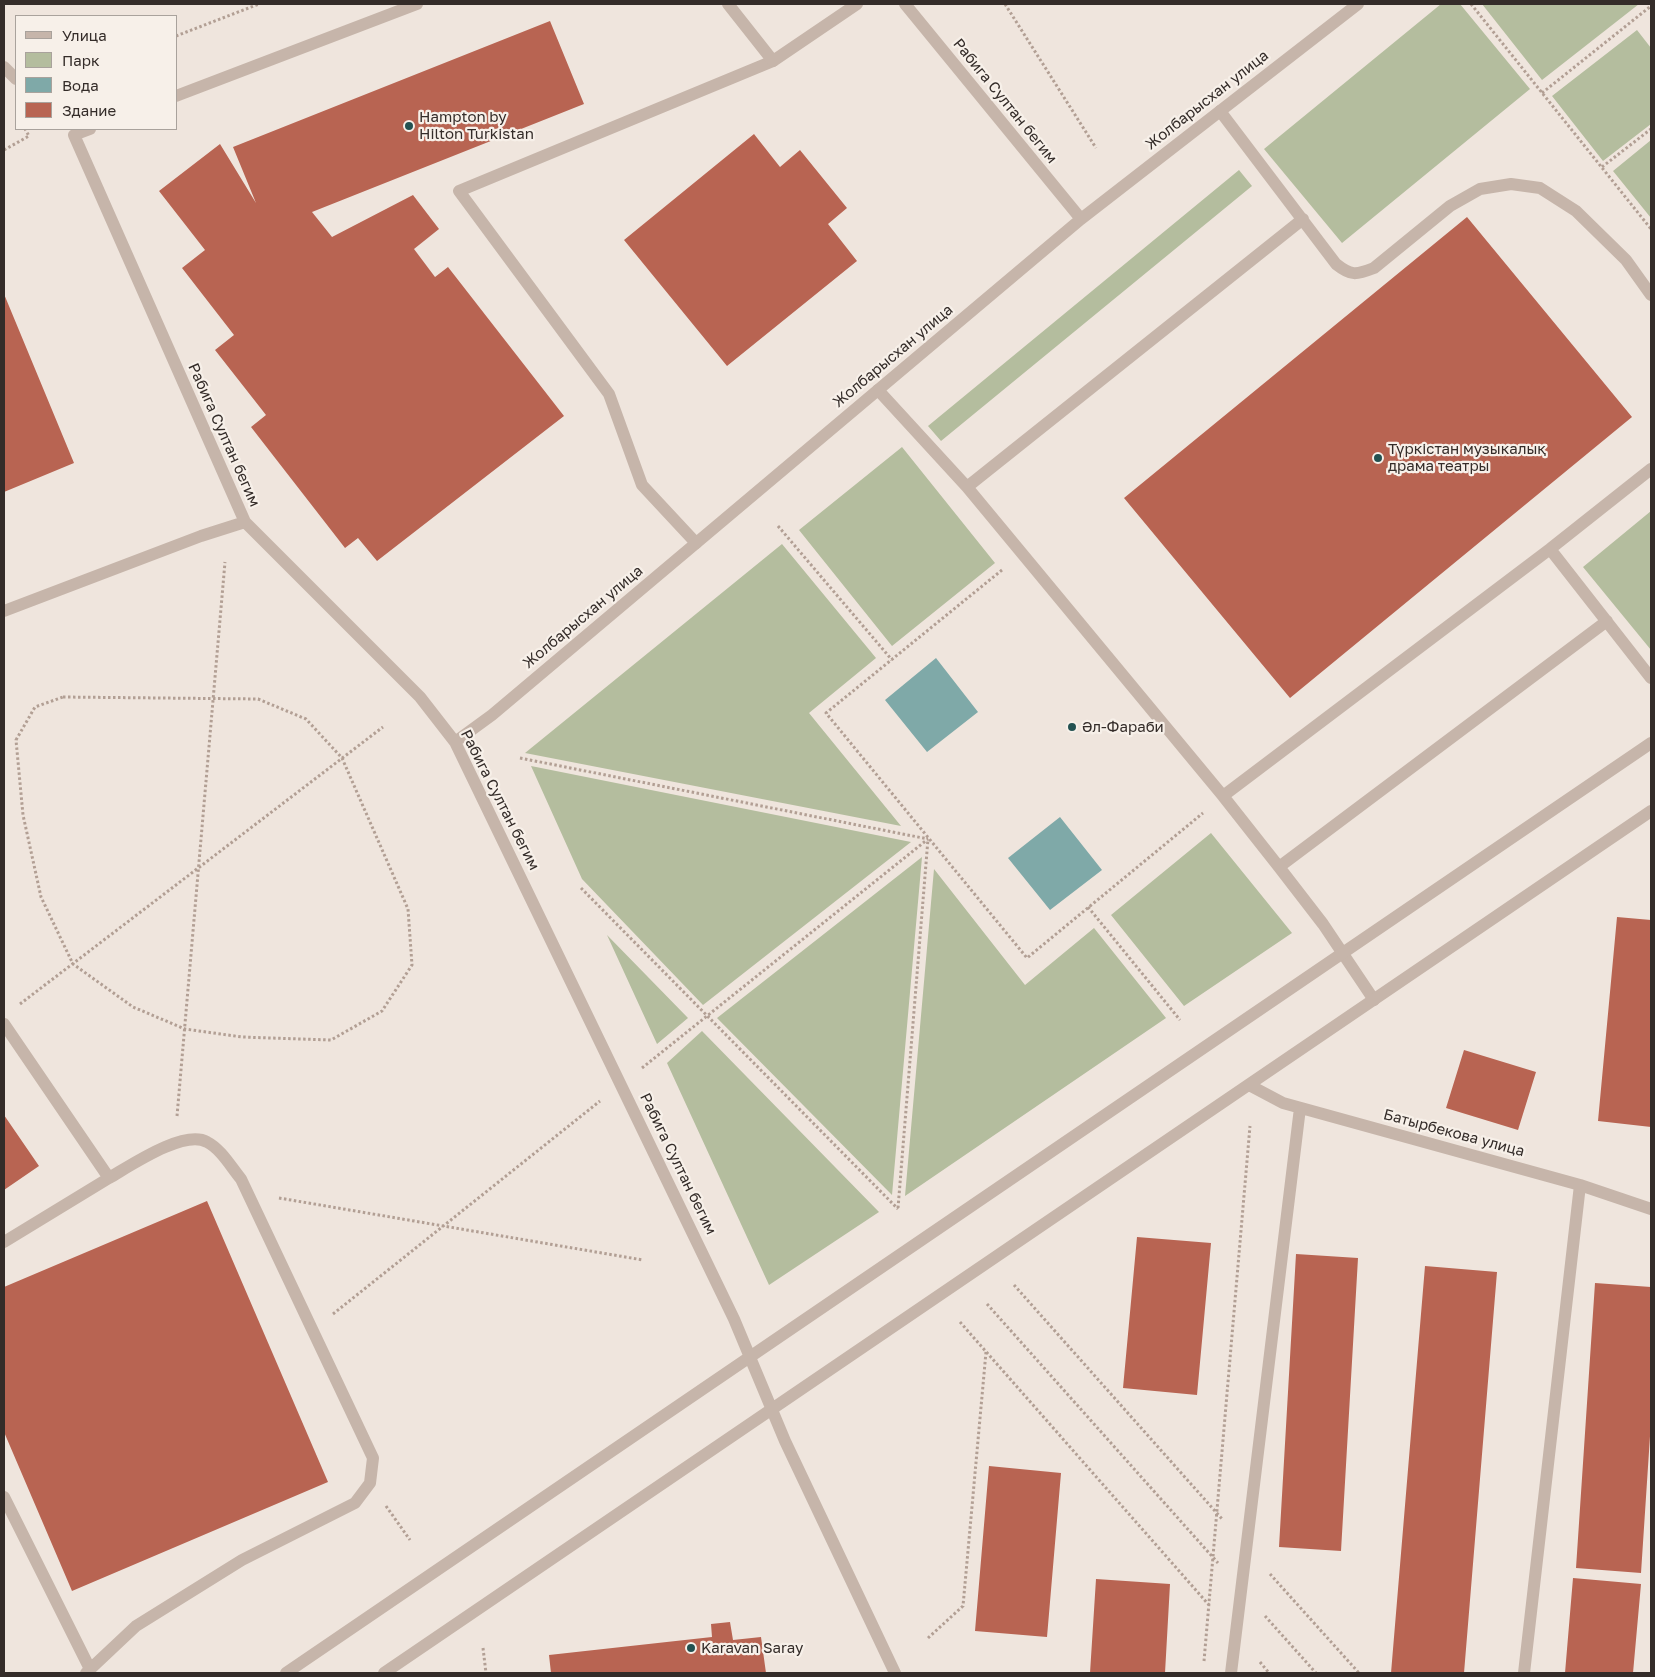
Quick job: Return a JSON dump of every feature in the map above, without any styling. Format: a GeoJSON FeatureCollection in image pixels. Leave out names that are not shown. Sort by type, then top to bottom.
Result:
{"type":"FeatureCollection","features":[{"type":"Feature","properties":{"kind":"street"},"geometry":{"type":"LineString","coordinates":[[178,95],[417,4]]}},
{"type":"Feature","properties":{"kind":"street"},"geometry":{"type":"LineString","coordinates":[[728,4],[773,61]]}},
{"type":"Feature","properties":{"kind":"street"},"geometry":{"type":"LineString","coordinates":[[696,544],[642,485],[609,394],[458,191],[773,61],[858,4]]}},
{"type":"Feature","properties":{"kind":"street","name":"Рабига Султан бегим"},"geometry":{"type":"LineString","coordinates":[[905,4],[1081,219]]}},
{"type":"Feature","properties":{"kind":"street","name":"Жолбарысхан улица"},"geometry":{"type":"LineString","coordinates":[[455,742],[492,715],[1081,219],[1358,4]]}},
{"type":"Feature","properties":{"kind":"street"},"geometry":{"type":"LineString","coordinates":[[4,67],[15,78]]}},
{"type":"Feature","properties":{"kind":"street"},"geometry":{"type":"LineString","coordinates":[[1220,111],[1336,264],[1347,273],[1359,274],[1374,268],[1450,206],[1480,189],[1511,184],[1540,188],[1576,211],[1626,260],[1651,295]]}},
{"type":"Feature","properties":{"kind":"street","name":"Рабига Султан бегим"},"geometry":{"type":"LineString","coordinates":[[84,130],[71,132],[245,522],[420,697],[455,742],[734,1319],[772,1410],[895,1673]]}},
{"type":"Feature","properties":{"kind":"street"},"geometry":{"type":"LineString","coordinates":[[967,487],[1303,219]]}},
{"type":"Feature","properties":{"kind":"street"},"geometry":{"type":"LineString","coordinates":[[878,390],[967,487],[1223,796],[1280,867],[1374,1000]]}},
{"type":"Feature","properties":{"kind":"street"},"geometry":{"type":"LineString","coordinates":[[1223,796],[1550,550],[1651,469]]}},
{"type":"Feature","properties":{"kind":"street"},"geometry":{"type":"LineString","coordinates":[[4,611],[200,536],[245,522]]}},
{"type":"Feature","properties":{"kind":"street"},"geometry":{"type":"LineString","coordinates":[[1550,550],[1651,678]]}},
{"type":"Feature","properties":{"kind":"street"},"geometry":{"type":"LineString","coordinates":[[1280,867],[1607,621]]}},
{"type":"Feature","properties":{"kind":"street"},"geometry":{"type":"LineString","coordinates":[[286,1673],[1651,743]]}},
{"type":"Feature","properties":{"kind":"street"},"geometry":{"type":"LineString","coordinates":[[384,1673],[1651,811]]}},
{"type":"Feature","properties":{"kind":"street"},"geometry":{"type":"LineString","coordinates":[[4,1024],[108,1178]]}},
{"type":"Feature","properties":{"kind":"street","name":"Батырбекова улица"},"geometry":{"type":"LineString","coordinates":[[1249,1085],[1283,1103],[1580,1185],[1651,1209]]}},
{"type":"Feature","properties":{"kind":"street"},"geometry":{"type":"LineString","coordinates":[[1232,1673],[1300,1108]]}},
{"type":"Feature","properties":{"kind":"street"},"geometry":{"type":"LineString","coordinates":[[4,1242],[108,1178],[175,1142],[194,1139],[205,1141],[214,1147],[241,1179],[373,1458],[370,1483],[355,1503],[242,1560],[136,1626],[88,1671],[4,1497]]}},
{"type":"Feature","properties":{"kind":"street"},"geometry":{"type":"LineString","coordinates":[[1524,1673],[1580,1185]]}},
{"type":"Feature","properties":{"kind":"path"},"geometry":{"type":"LineString","coordinates":[[178,35],[259,4]]}},
{"type":"Feature","properties":{"kind":"path"},"geometry":{"type":"LineString","coordinates":[[1005,4],[1096,148]]}},
{"type":"Feature","properties":{"kind":"path"},"geometry":{"type":"LineString","coordinates":[[1471,4],[1651,229]]}},
{"type":"Feature","properties":{"kind":"path"},"geometry":{"type":"LineString","coordinates":[[1542,93],[1651,6]]}},
{"type":"Feature","properties":{"kind":"path"},"geometry":{"type":"LineString","coordinates":[[1602,167],[1651,129]]}},
{"type":"Feature","properties":{"kind":"path"},"geometry":{"type":"LineString","coordinates":[[4,150],[29,136],[26,130]]}},
{"type":"Feature","properties":{"kind":"path"},"geometry":{"type":"LineString","coordinates":[[778,526],[892,660]]}},
{"type":"Feature","properties":{"kind":"path"},"geometry":{"type":"LineString","coordinates":[[1022,554],[826,713],[928,839],[1027,958],[1223,796]]}},
{"type":"Feature","properties":{"kind":"path"},"geometry":{"type":"LineString","coordinates":[[175,1142],[225,562]]}},
{"type":"Feature","properties":{"kind":"path"},"geometry":{"type":"LineString","coordinates":[[63,697],[258,699],[306,719],[342,758],[408,908],[412,965],[382,1010],[331,1040],[242,1037],[185,1029],[133,1007],[73,964],[41,897],[23,815],[16,740],[35,707],[63,697]]}},
{"type":"Feature","properties":{"kind":"path"},"geometry":{"type":"LineString","coordinates":[[19,1004],[383,727]]}},
{"type":"Feature","properties":{"kind":"path"},"geometry":{"type":"LineString","coordinates":[[520,758],[928,839]]}},
{"type":"Feature","properties":{"kind":"path"},"geometry":{"type":"LineString","coordinates":[[581,888],[898,1209],[928,839]]}},
{"type":"Feature","properties":{"kind":"path"},"geometry":{"type":"LineString","coordinates":[[1088,907],[1180,1020]]}},
{"type":"Feature","properties":{"kind":"path"},"geometry":{"type":"LineString","coordinates":[[1204,1664],[1250,1126]]}},
{"type":"Feature","properties":{"kind":"path"},"geometry":{"type":"LineString","coordinates":[[248,1193],[642,1260]]}},
{"type":"Feature","properties":{"kind":"path"},"geometry":{"type":"LineString","coordinates":[[1014,1285],[1359,1673]]}},
{"type":"Feature","properties":{"kind":"path"},"geometry":{"type":"LineString","coordinates":[[987,1304],[1316,1673]]}},
{"type":"Feature","properties":{"kind":"path"},"geometry":{"type":"LineString","coordinates":[[960,1322],[1269,1673]]}},
{"type":"Feature","properties":{"kind":"path"},"geometry":{"type":"LineString","coordinates":[[928,1638],[963,1606],[986,1352]]}},
{"type":"Feature","properties":{"kind":"path"},"geometry":{"type":"LineString","coordinates":[[370,1483],[410,1540]]}},
{"type":"Feature","properties":{"kind":"path"},"geometry":{"type":"LineString","coordinates":[[483,1648],[486,1673]]}},
{"type":"Feature","properties":{"kind":"green space"},"geometry":{"type":"Polygon","coordinates":[[[1441,4],[1460,4],[1530,89],[1342,243],[1264,149],[1441,4]]]}},
{"type":"Feature","properties":{"kind":"green space"},"geometry":{"type":"Polygon","coordinates":[[[1482,4],[1639,4],[1542,80],[1482,4]]]}},
{"type":"Feature","properties":{"kind":"green space"},"geometry":{"type":"Polygon","coordinates":[[[1637,30],[1651,48],[1651,124],[1603,161],[1552,96],[1637,30]]]}},
{"type":"Feature","properties":{"kind":"green space"},"geometry":{"type":"Polygon","coordinates":[[[1651,140],[1651,218],[1613,171],[1651,140]]]}},
{"type":"Feature","properties":{"kind":"green space"},"geometry":{"type":"Polygon","coordinates":[[[1239,170],[1252,186],[941,441],[928,426],[1239,170]]]}},
{"type":"Feature","properties":{"kind":"green space"},"geometry":{"type":"Polygon","coordinates":[[[902,447],[995,563],[892,646],[799,530],[902,447]]]}},
{"type":"Feature","properties":{"kind":"green space"},"geometry":{"type":"Polygon","coordinates":[[[1651,511],[1651,650],[1583,567],[1651,511]]]}},
{"type":"Feature","properties":{"kind":"green space"},"geometry":{"type":"Polygon","coordinates":[[[782,544],[876,658],[809,713],[901,826],[525,753],[782,544]]]}},
{"type":"Feature","properties":{"kind":"green space"},"geometry":{"type":"Polygon","coordinates":[[[531,766],[911,842],[703,1005],[582,879],[531,766]]]}},
{"type":"Feature","properties":{"kind":"green space"},"geometry":{"type":"Polygon","coordinates":[[[1211,833],[1292,933],[1184,1006],[1111,915],[1211,833]]]}},
{"type":"Feature","properties":{"kind":"green space"},"geometry":{"type":"Polygon","coordinates":[[[922,857],[892,1195],[717,1018],[922,857]]]}},
{"type":"Feature","properties":{"kind":"green space"},"geometry":{"type":"Polygon","coordinates":[[[934,869],[1025,985],[1094,928],[1166,1018],[905,1196],[934,869]]]}},
{"type":"Feature","properties":{"kind":"green space"},"geometry":{"type":"Polygon","coordinates":[[[607,935],[688,1018],[657,1044],[607,935]]]}},
{"type":"Feature","properties":{"kind":"green space"},"geometry":{"type":"Polygon","coordinates":[[[702,1031],[879,1212],[769,1285],[667,1063],[702,1031]]]}},
{"type":"Feature","properties":{"kind":"water"},"geometry":{"type":"Polygon","coordinates":[[[936,658],[978,712],[927,752],[885,700],[936,658]]]}},
{"type":"Feature","properties":{"kind":"water"},"geometry":{"type":"Polygon","coordinates":[[[1060,817],[1102,870],[1050,910],[1008,858],[1060,817]]]}},
{"type":"Feature","properties":{"kind":"building"},"geometry":{"type":"Polygon","coordinates":[[[550,21],[584,104],[312,212],[332,237],[413,195],[439,229],[414,249],[435,277],[448,267],[564,416],[377,561],[358,538],[345,548],[251,427],[266,415],[215,350],[234,335],[182,268],[205,250],[159,191],[220,144],[256,203],[233,147],[550,21]]]}},
{"type":"Feature","properties":{"kind":"building"},"geometry":{"type":"Polygon","coordinates":[[[754,134],[780,167],[800,150],[847,208],[828,224],[857,261],[727,366],[624,240],[754,134]]]}},
{"type":"Feature","properties":{"kind":"building","name":"Түркістан музыкалық драма театры"},"geometry":{"type":"Polygon","coordinates":[[[1467,217],[1632,417],[1290,698],[1124,498],[1467,217]]]}},
{"type":"Feature","properties":{"kind":"building"},"geometry":{"type":"Polygon","coordinates":[[[4,294],[74,463],[4,492],[4,294]]]}},
{"type":"Feature","properties":{"kind":"building"},"geometry":{"type":"Polygon","coordinates":[[[1617,917],[1651,920],[1651,1127],[1598,1121],[1617,917]]]}},
{"type":"Feature","properties":{"kind":"building"},"geometry":{"type":"Polygon","coordinates":[[[1464,1050],[1536,1072],[1518,1130],[1446,1108],[1464,1050]]]}},
{"type":"Feature","properties":{"kind":"building"},"geometry":{"type":"Polygon","coordinates":[[[4,1115],[39,1166],[4,1190],[4,1115]]]}},
{"type":"Feature","properties":{"kind":"building"},"geometry":{"type":"Polygon","coordinates":[[[207,1201],[328,1482],[72,1591],[4,1432],[4,1287],[207,1201]]]}},
{"type":"Feature","properties":{"kind":"building"},"geometry":{"type":"Polygon","coordinates":[[[1137,1237],[1211,1243],[1197,1395],[1123,1388],[1137,1237]]]}},
{"type":"Feature","properties":{"kind":"building"},"geometry":{"type":"Polygon","coordinates":[[[1296,1254],[1358,1258],[1341,1551],[1279,1547],[1296,1254]]]}},
{"type":"Feature","properties":{"kind":"building"},"geometry":{"type":"Polygon","coordinates":[[[1425,1266],[1497,1272],[1464,1673],[1391,1673],[1425,1266]]]}},
{"type":"Feature","properties":{"kind":"building"},"geometry":{"type":"Polygon","coordinates":[[[1595,1283],[1651,1287],[1651,1421],[1641,1573],[1576,1568],[1595,1283]]]}},
{"type":"Feature","properties":{"kind":"building"},"geometry":{"type":"Polygon","coordinates":[[[989,1466],[1061,1473],[1047,1637],[975,1631],[989,1466]]]}},
{"type":"Feature","properties":{"kind":"building"},"geometry":{"type":"Polygon","coordinates":[[[1573,1578],[1641,1584],[1633,1673],[1565,1673],[1573,1578]]]}},
{"type":"Feature","properties":{"kind":"building"},"geometry":{"type":"Polygon","coordinates":[[[1096,1579],[1170,1584],[1165,1673],[1090,1673],[1096,1579]]]}},
{"type":"Feature","properties":{"kind":"building","name":"Karavan Saray"},"geometry":{"type":"Polygon","coordinates":[[[730,1622],[733,1640],[761,1637],[766,1673],[551,1673],[549,1655],[712,1637],[711,1624],[730,1622]]]}},
{"type":"Feature","properties":{"kind":"place","name":"Hampton by Hilton Turkistan"},"geometry":{"type":"Point","coordinates":[409,126]}},
{"type":"Feature","properties":{"kind":"place","name":"Түркістан музыкалық драма театры"},"geometry":{"type":"Point","coordinates":[1378,458]}},
{"type":"Feature","properties":{"kind":"place","name":"Әл-Фараби"},"geometry":{"type":"Point","coordinates":[1072,727]}},
{"type":"Feature","properties":{"kind":"place","name":"Karavan Saray"},"geometry":{"type":"Point","coordinates":[691,1648]}}]}
